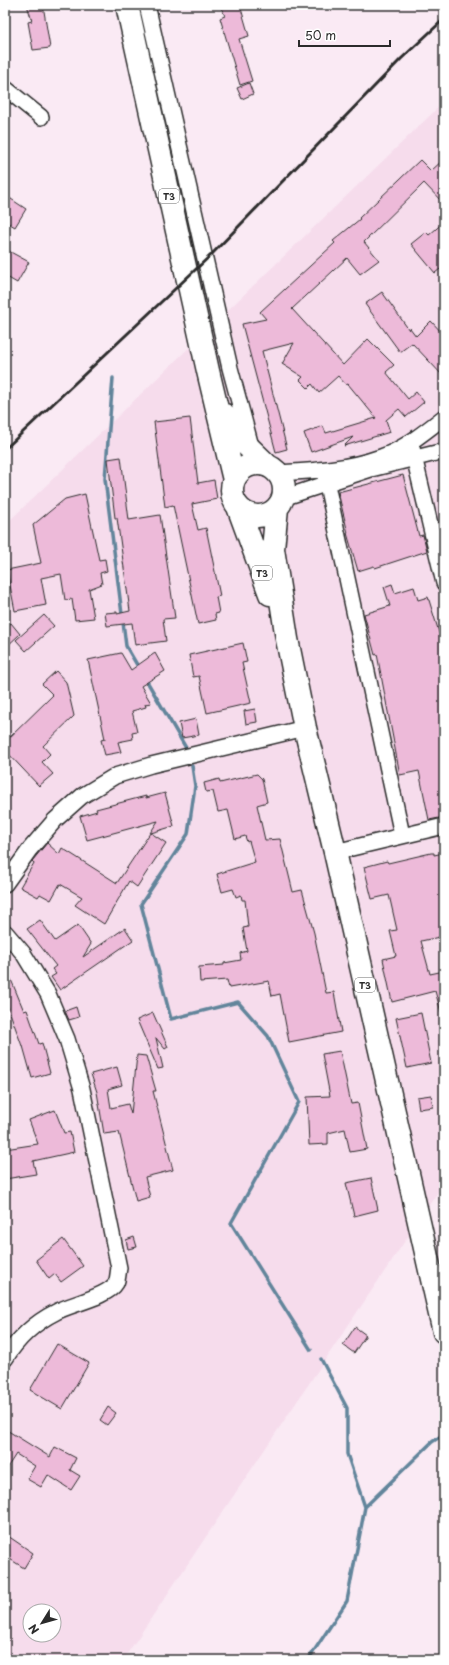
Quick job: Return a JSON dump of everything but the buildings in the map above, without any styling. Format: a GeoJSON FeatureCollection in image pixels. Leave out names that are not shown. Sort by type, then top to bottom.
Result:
{"type":"FeatureCollection","features":[{"type":"Feature","properties":{"kind":"highway","name":"T3"},"geometry":{"type":"LineString","coordinates":[[127,5],[234,480],[232,494],[287,639]]}},
{"type":"Feature","properties":{"kind":"highway","name":"T3"},"geometry":{"type":"LineString","coordinates":[[212,386],[232,431],[282,480],[284,489],[280,503],[273,549],[287,639],[305,728],[335,852],[444,1332]]}},
{"type":"Feature","properties":{"kind":"highway"},"geometry":{"type":"LineString","coordinates":[[234,480],[238,473],[245,468],[266,464]]}},
{"type":"Feature","properties":{"kind":"highway"},"geometry":{"type":"LineString","coordinates":[[238,507],[248,514],[261,516],[269,514],[280,503]]}},
{"type":"Feature","properties":{"kind":"street"},"geometry":{"type":"LineString","coordinates":[[147,5],[230,368],[266,464],[325,477],[444,451]]}},
{"type":"Feature","properties":{"kind":"street"},"geometry":{"type":"LineString","coordinates":[[5,88],[41,118]]}},
{"type":"Feature","properties":{"kind":"street"},"geometry":{"type":"LineString","coordinates":[[280,503],[325,477],[382,457],[410,442],[444,418]]}},
{"type":"Feature","properties":{"kind":"street"},"geometry":{"type":"LineString","coordinates":[[410,442],[444,583]]}},
{"type":"Feature","properties":{"kind":"street"},"geometry":{"type":"LineString","coordinates":[[325,477],[402,835]]}},
{"type":"Feature","properties":{"kind":"street"},"geometry":{"type":"LineString","coordinates":[[5,884],[30,849],[55,820],[82,796],[115,776],[151,765],[305,728]]}},
{"type":"Feature","properties":{"kind":"street"},"geometry":{"type":"LineString","coordinates":[[335,852],[444,826]]}},
{"type":"Feature","properties":{"kind":"street"},"geometry":{"type":"LineString","coordinates":[[5,932],[23,953],[48,994],[67,1039],[82,1089],[119,1268],[115,1283],[104,1293],[56,1311],[36,1324],[15,1343],[5,1359]]}},
{"type":"Feature","properties":{"kind":"shaded area"},"geometry":{"type":"Polygon","coordinates":[[[444,102],[444,1183],[123,1660],[5,1660],[5,525],[444,102]]]}},
{"type":"Feature","properties":{"kind":"waterway"},"geometry":{"type":"LineString","coordinates":[[113,378],[105,479],[126,646],[140,670]]}},
{"type":"Feature","properties":{"kind":"waterway"},"geometry":{"type":"LineString","coordinates":[[145,678],[186,748]]}},
{"type":"Feature","properties":{"kind":"waterway"},"geometry":{"type":"LineString","coordinates":[[192,766],[195,786],[188,834],[141,904],[171,1019],[238,1002],[268,1036],[299,1102],[231,1223],[311,1350]]}},
{"type":"Feature","properties":{"kind":"waterway"},"geometry":{"type":"LineString","coordinates":[[321,1359],[347,1408],[347,1454],[365,1507]]}},
{"type":"Feature","properties":{"kind":"waterway"},"geometry":{"type":"LineString","coordinates":[[308,1660],[347,1601],[365,1507],[432,1442],[444,1434]]}},
{"type":"Feature","properties":{"kind":"railway"},"geometry":{"type":"LineString","coordinates":[[5,449],[211,255],[401,59],[444,19]]}}]}
